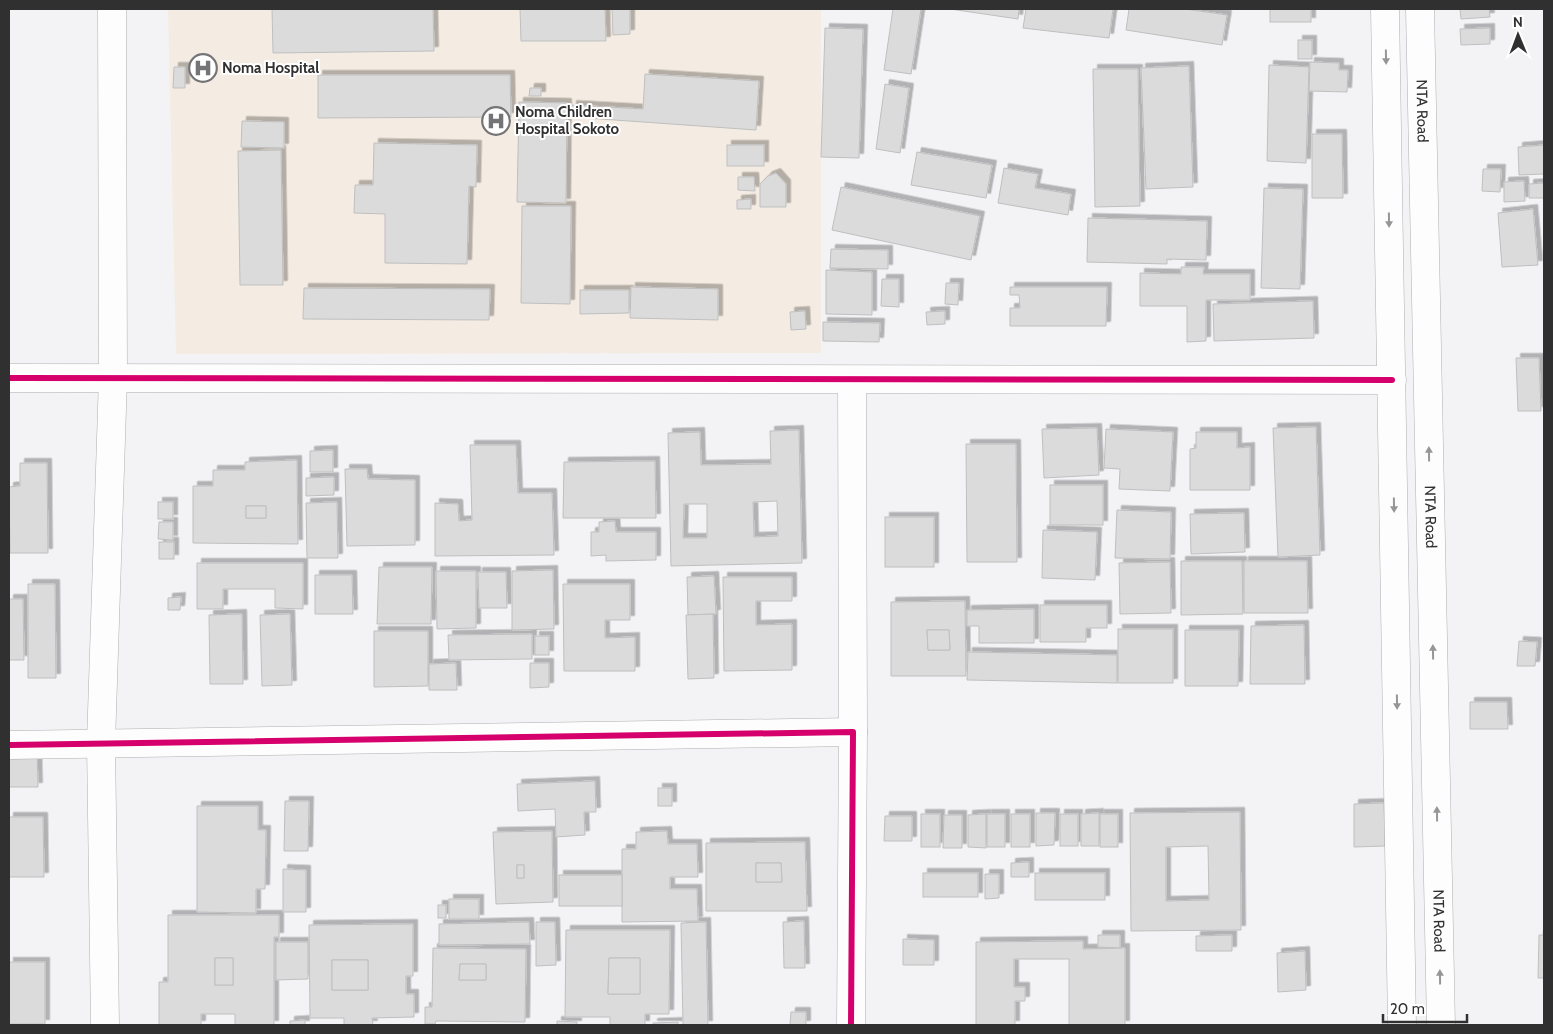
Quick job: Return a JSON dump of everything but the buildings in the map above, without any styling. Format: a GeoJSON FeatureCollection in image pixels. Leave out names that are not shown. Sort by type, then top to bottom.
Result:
{"type":"FeatureCollection","features":[{"type":"Feature","properties":{"kind":"street"},"geometry":{"type":"LineString","coordinates":[[105,1025],[100,743],[113,378],[112,9]]}},
{"type":"Feature","properties":{"kind":"street"},"geometry":{"type":"LineString","coordinates":[[1385,9],[1402,1025]]}},
{"type":"Feature","properties":{"kind":"street","name":"NTA Road"},"geometry":{"type":"LineString","coordinates":[[1420,9],[1441,1025]]}},
{"type":"Feature","properties":{"kind":"street"},"geometry":{"type":"LineString","coordinates":[[9,378],[1392,380]]}},
{"type":"Feature","properties":{"kind":"street"},"geometry":{"type":"LineString","coordinates":[[851,1025],[853,732],[852,380]]}},
{"type":"Feature","properties":{"kind":"street"},"geometry":{"type":"LineString","coordinates":[[9,745],[853,732]]}},
{"type":"Feature","properties":{"kind":"shaded area","name":"Noma Children Hospital Sokoto"},"geometry":{"type":"Polygon","coordinates":[[[168,9],[821,9],[821,353],[176,354],[168,9]]]}},
{"type":"Feature","properties":{"kind":"cycle path"},"geometry":{"type":"LineString","coordinates":[[9,378],[1392,380]]}},
{"type":"Feature","properties":{"kind":"cycle path"},"geometry":{"type":"LineString","coordinates":[[9,745],[853,732],[851,1025]]}},
{"type":"Feature","properties":{"kind":"place","name":"Noma Hospital"},"geometry":{"type":"Point","coordinates":[203,68]}},
{"type":"Feature","properties":{"kind":"place","name":"Noma Children Hospital Sokoto"},"geometry":{"type":"Point","coordinates":[496,121]}}]}
